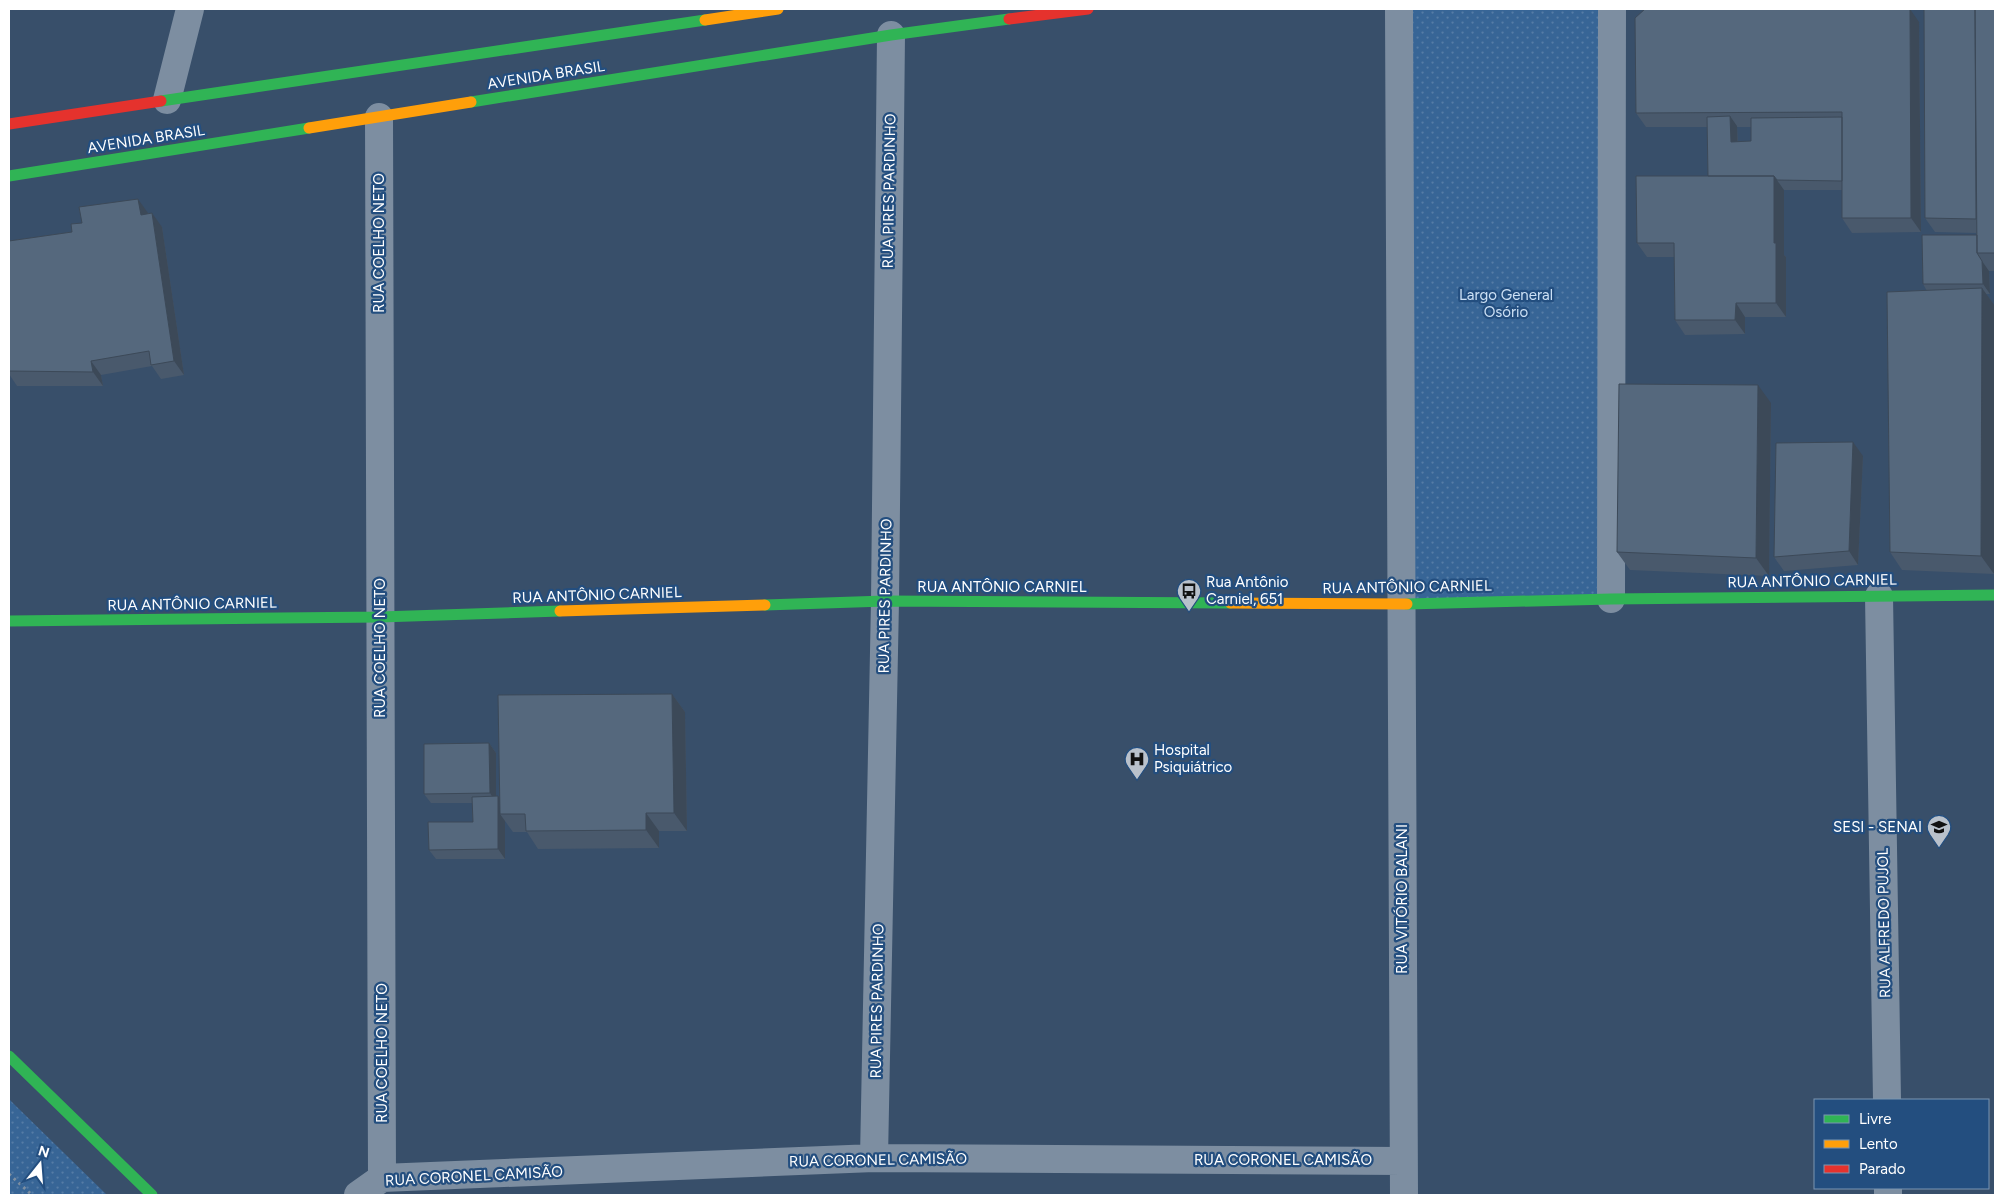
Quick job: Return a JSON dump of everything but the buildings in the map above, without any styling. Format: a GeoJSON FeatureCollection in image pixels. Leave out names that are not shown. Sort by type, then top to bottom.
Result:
{"type":"FeatureCollection","features":[{"type":"Feature","properties":{"kind":"main road","name":"AVENIDA BRASIL"},"geometry":{"type":"LineString","coordinates":[[9,124],[778,9]]}},
{"type":"Feature","properties":{"kind":"main road","name":"AVENIDA BRASIL"},"geometry":{"type":"LineString","coordinates":[[9,176],[891,35],[1088,9]]}},
{"type":"Feature","properties":{"kind":"main road","name":"RUA ANTÔNIO CARNIEL"},"geometry":{"type":"LineString","coordinates":[[9,621],[380,617],[885,601],[1401,604],[1611,598],[1995,595]]}},
{"type":"Feature","properties":{"kind":"main road"},"geometry":{"type":"LineString","coordinates":[[9,1056],[152,1195]]}},
{"type":"Feature","properties":{"kind":"street"},"geometry":{"type":"LineString","coordinates":[[167,100],[190,9]]}},
{"type":"Feature","properties":{"kind":"street"},"geometry":{"type":"LineString","coordinates":[[1399,9],[1401,604]]}},
{"type":"Feature","properties":{"kind":"street"},"geometry":{"type":"LineString","coordinates":[[1611,598],[1612,9]]}},
{"type":"Feature","properties":{"kind":"street","name":"RUA PIRES PARDINHO"},"geometry":{"type":"LineString","coordinates":[[874,1158],[885,601],[891,35]]}},
{"type":"Feature","properties":{"kind":"street"},"geometry":{"type":"LineString","coordinates":[[9,109],[37,119]]}},
{"type":"Feature","properties":{"kind":"street","name":"RUA COELHO NETO"},"geometry":{"type":"LineString","coordinates":[[379,117],[382,1178]]}},
{"type":"Feature","properties":{"kind":"street","name":"RUA ALFREDO PUJOL"},"geometry":{"type":"LineString","coordinates":[[1879,596],[1887,1099]]}},
{"type":"Feature","properties":{"kind":"street","name":"RUA VITÓRIO BALANI"},"geometry":{"type":"LineString","coordinates":[[1401,604],[1404,1195]]}},
{"type":"Feature","properties":{"kind":"street","name":"RUA CORONEL CAMISÃO"},"geometry":{"type":"LineString","coordinates":[[358,1195],[382,1178],[874,1158],[1403,1161]]}},
{"type":"Feature","properties":{"kind":"path"},"geometry":{"type":"LineString","coordinates":[[9,1174],[32,1195]]}},
{"type":"Feature","properties":{"kind":"green space","name":"Largo General Osório"},"geometry":{"type":"Polygon","coordinates":[[[1399,9],[1612,9],[1611,599],[1401,604],[1399,9]]]}},
{"type":"Feature","properties":{"kind":"green space"},"geometry":{"type":"Polygon","coordinates":[[[9,1099],[19,1109],[107,1195],[9,1195],[9,1099]]]}},
{"type":"Feature","properties":{"kind":"traffic: fast"},"geometry":{"type":"LineString","coordinates":[[471,102],[891,35],[1009,19]]}},
{"type":"Feature","properties":{"kind":"traffic: fast"},"geometry":{"type":"LineString","coordinates":[[161,101],[705,20]]}},
{"type":"Feature","properties":{"kind":"traffic: fast"},"geometry":{"type":"LineString","coordinates":[[9,176],[309,128]]}},
{"type":"Feature","properties":{"kind":"traffic: fast"},"geometry":{"type":"LineString","coordinates":[[1407,604],[1611,599],[1995,595]]}},
{"type":"Feature","properties":{"kind":"traffic: fast"},"geometry":{"type":"LineString","coordinates":[[765,605],[885,601],[1230,603]]}},
{"type":"Feature","properties":{"kind":"traffic: fast"},"geometry":{"type":"LineString","coordinates":[[9,621],[380,617],[560,611]]}},
{"type":"Feature","properties":{"kind":"traffic: fast"},"geometry":{"type":"LineString","coordinates":[[9,1056],[152,1195]]}},
{"type":"Feature","properties":{"kind":"traffic: slow"},"geometry":{"type":"LineString","coordinates":[[705,20],[778,9]]}},
{"type":"Feature","properties":{"kind":"traffic: slow"},"geometry":{"type":"LineString","coordinates":[[309,128],[471,102]]}},
{"type":"Feature","properties":{"kind":"traffic: slow"},"geometry":{"type":"LineString","coordinates":[[1230,603],[1407,604]]}},
{"type":"Feature","properties":{"kind":"traffic: slow"},"geometry":{"type":"LineString","coordinates":[[560,611],[765,605]]}},
{"type":"Feature","properties":{"kind":"traffic: jam"},"geometry":{"type":"LineString","coordinates":[[1009,19],[1088,9]]}},
{"type":"Feature","properties":{"kind":"traffic: jam"},"geometry":{"type":"LineString","coordinates":[[9,124],[161,101]]}},
{"type":"Feature","properties":{"kind":"place","name":"Rua Antônio Carniel, 651"},"geometry":{"type":"Point","coordinates":[1189,612]}},
{"type":"Feature","properties":{"kind":"place","name":"Hospital Psiquiátrico"},"geometry":{"type":"Point","coordinates":[1137,780]}},
{"type":"Feature","properties":{"kind":"place","name":"SESI - SENAI"},"geometry":{"type":"Point","coordinates":[1939,848]}}]}
